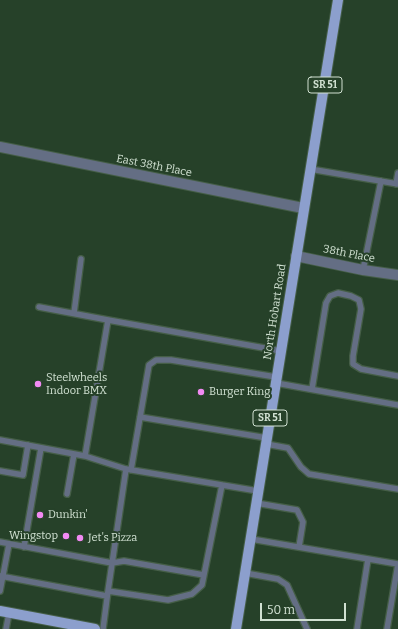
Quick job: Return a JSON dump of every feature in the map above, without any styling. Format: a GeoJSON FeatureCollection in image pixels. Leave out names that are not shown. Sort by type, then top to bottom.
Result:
{"type":"FeatureCollection","features":[{"type":"Feature","properties":{"kind":"main road","name":"North Hobart Road"},"geometry":{"type":"LineString","coordinates":[[236,629],[303,208],[329,62],[338,0]]}},
{"type":"Feature","properties":{"kind":"main road"},"geometry":{"type":"LineString","coordinates":[[4,612],[95,629]]}},
{"type":"Feature","properties":{"kind":"street","name":"East 38th Place"},"geometry":{"type":"LineString","coordinates":[[0,147],[303,208]]}},
{"type":"Feature","properties":{"kind":"street","name":"38th Place"},"geometry":{"type":"LineString","coordinates":[[296,256],[363,270],[398,275]]}},
{"type":"Feature","properties":{"kind":"lane"},"geometry":{"type":"LineString","coordinates":[[310,169],[397,184],[398,173]]}},
{"type":"Feature","properties":{"kind":"lane"},"geometry":{"type":"LineString","coordinates":[[363,270],[381,181]]}},
{"type":"Feature","properties":{"kind":"lane"},"geometry":{"type":"LineString","coordinates":[[74,313],[81,259]]}},
{"type":"Feature","properties":{"kind":"lane"},"geometry":{"type":"LineString","coordinates":[[312,389],[326,304],[330,296],[338,293],[351,296],[359,300],[361,308],[353,364],[361,369],[398,376]]}},
{"type":"Feature","properties":{"kind":"lane"},"geometry":{"type":"LineString","coordinates":[[39,307],[281,351]]}},
{"type":"Feature","properties":{"kind":"lane"},"geometry":{"type":"LineString","coordinates":[[86,456],[108,320]]}},
{"type":"Feature","properties":{"kind":"lane"},"geometry":{"type":"LineString","coordinates":[[103,629],[112,563],[149,365],[156,360],[171,360],[398,405]]}},
{"type":"Feature","properties":{"kind":"lane"},"geometry":{"type":"LineString","coordinates":[[140,417],[266,441],[288,448],[301,467],[309,474],[398,489]]}},
{"type":"Feature","properties":{"kind":"lane"},"geometry":{"type":"LineString","coordinates":[[0,440],[86,456],[129,470],[258,491]]}},
{"type":"Feature","properties":{"kind":"lane"},"geometry":{"type":"LineString","coordinates":[[0,471],[23,475],[28,445]]}},
{"type":"Feature","properties":{"kind":"lane"},"geometry":{"type":"LineString","coordinates":[[24,547],[41,448]]}},
{"type":"Feature","properties":{"kind":"lane"},"geometry":{"type":"LineString","coordinates":[[67,494],[74,454]]}},
{"type":"Feature","properties":{"kind":"lane"},"geometry":{"type":"LineString","coordinates":[[1,577],[108,594],[168,600],[192,594],[202,585],[222,485]]}},
{"type":"Feature","properties":{"kind":"lane"},"geometry":{"type":"LineString","coordinates":[[256,503],[297,510],[303,522],[299,547]]}},
{"type":"Feature","properties":{"kind":"lane"},"geometry":{"type":"LineString","coordinates":[[251,539],[398,564],[388,629]]}},
{"type":"Feature","properties":{"kind":"lane"},"geometry":{"type":"LineString","coordinates":[[0,542],[112,563],[124,561],[204,575]]}},
{"type":"Feature","properties":{"kind":"lane"},"geometry":{"type":"LineString","coordinates":[[0,591],[1,577],[9,544]]}},
{"type":"Feature","properties":{"kind":"lane"},"geometry":{"type":"LineString","coordinates":[[357,629],[368,559]]}},
{"type":"Feature","properties":{"kind":"lane"},"geometry":{"type":"LineString","coordinates":[[245,573],[278,579],[287,585],[307,629]]}},
{"type":"Feature","properties":{"kind":"lane"},"geometry":{"type":"LineString","coordinates":[[4,612],[6,629]]}},
{"type":"Feature","properties":{"kind":"place","name":"Steelwheels Indoor BMX"},"geometry":{"type":"Point","coordinates":[38,384]}},
{"type":"Feature","properties":{"kind":"place","name":"Burger King"},"geometry":{"type":"Point","coordinates":[201,392]}},
{"type":"Feature","properties":{"kind":"place","name":"Dunkin'"},"geometry":{"type":"Point","coordinates":[40,515]}},
{"type":"Feature","properties":{"kind":"place","name":"Wingstop"},"geometry":{"type":"Point","coordinates":[66,536]}},
{"type":"Feature","properties":{"kind":"place","name":"Jet's Pizza"},"geometry":{"type":"Point","coordinates":[80,538]}}]}
